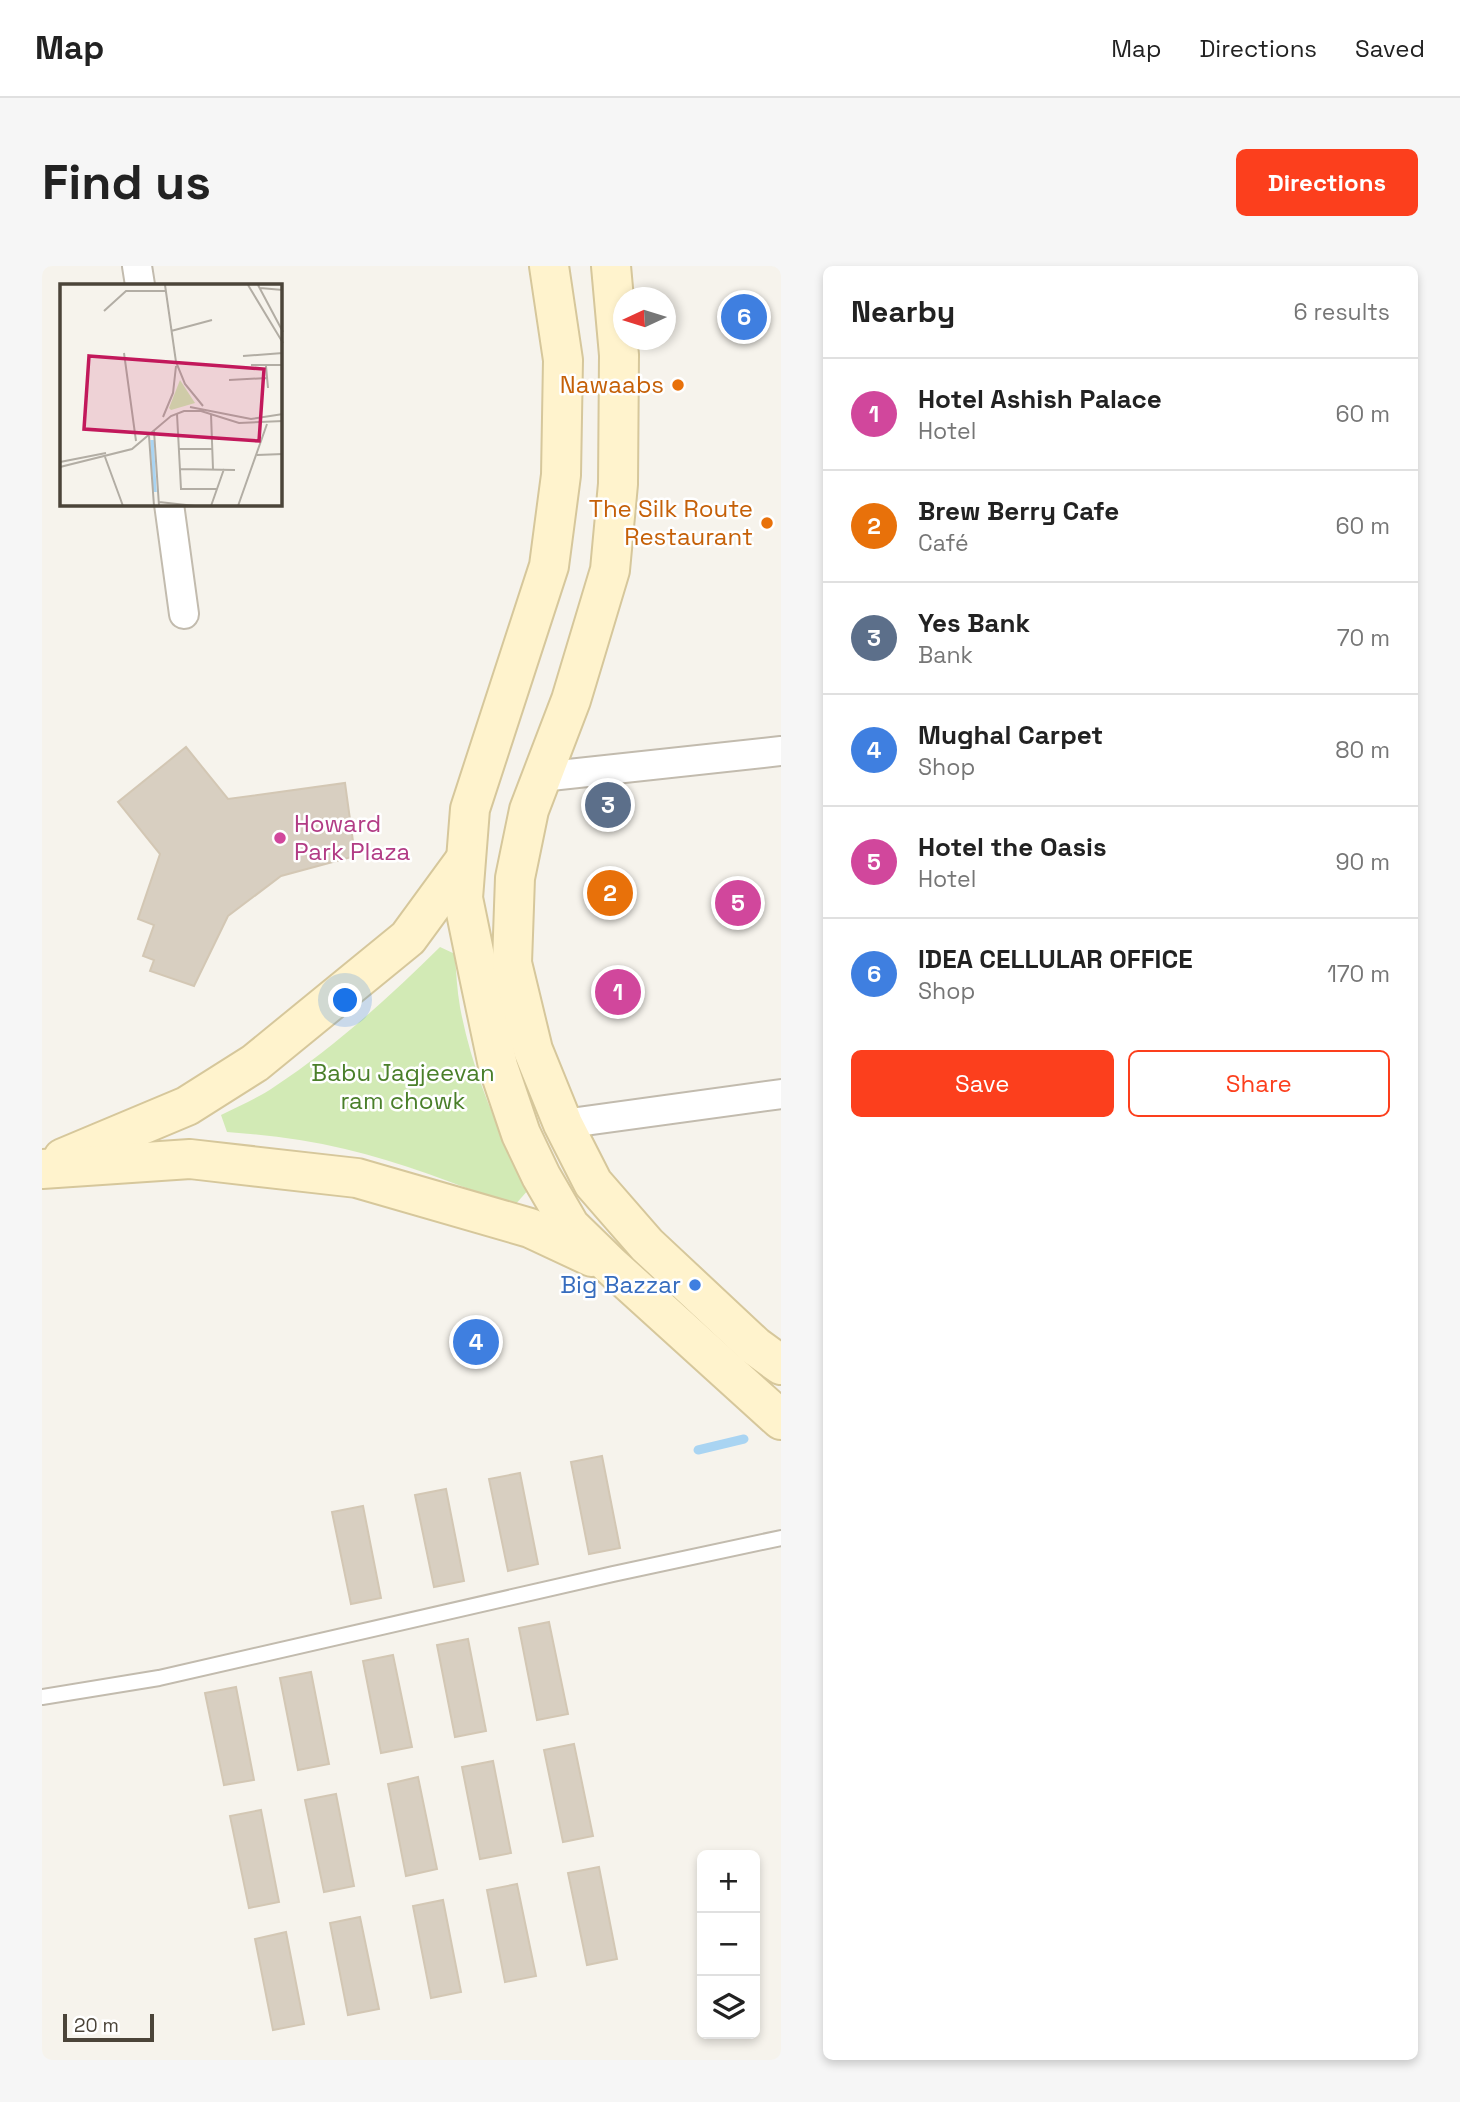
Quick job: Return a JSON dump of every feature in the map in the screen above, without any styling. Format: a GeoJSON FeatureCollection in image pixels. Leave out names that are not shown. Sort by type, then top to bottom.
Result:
{"type":"FeatureCollection","features":[{"type":"Feature","properties":{"kind":"main road"},"geometry":{"type":"LineString","coordinates":[[550,266],[563,360],[561,475],[549,566],[470,809],[463,898],[498,1066],[521,1134],[570,1226],[781,1420]]}},
{"type":"Feature","properties":{"kind":"main road"},"geometry":{"type":"LineString","coordinates":[[611,266],[619,355],[618,484],[610,570],[571,700],[529,810],[515,878],[512,963],[533,1050],[564,1124],[593,1183],[647,1245],[772,1351]]}},
{"type":"Feature","properties":{"kind":"main road"},"geometry":{"type":"LineString","coordinates":[[42,1168],[187,1105],[255,1063],[408,938],[465,860]]}},
{"type":"Feature","properties":{"kind":"main road"},"geometry":{"type":"LineString","coordinates":[[42,1168],[190,1159],[357,1178],[530,1228],[610,1265]]}},
{"type":"Feature","properties":{"kind":"street"},"geometry":{"type":"LineString","coordinates":[[137,266],[139,284]]}},
{"type":"Feature","properties":{"kind":"street"},"geometry":{"type":"LineString","coordinates":[[169,506],[184,614]]}},
{"type":"Feature","properties":{"kind":"street"},"geometry":{"type":"LineString","coordinates":[[541,777],[781,751]]}},
{"type":"Feature","properties":{"kind":"street"},"geometry":{"type":"LineString","coordinates":[[564,1124],[781,1094]]}},
{"type":"Feature","properties":{"kind":"lane"},"geometry":{"type":"LineString","coordinates":[[42,1697],[159,1678],[781,1538]]}},
{"type":"Feature","properties":{"kind":"green space","name":"Babu Jagjeevan ram chowk"},"geometry":{"type":"Polygon","coordinates":[[[440,947],[455,954],[460,1007],[471,1055],[497,1124],[529,1189],[514,1206],[430,1174],[366,1154],[301,1140],[227,1132],[221,1115],[268,1091],[297,1072],[340,1039],[440,947]]]}},
{"type":"Feature","properties":{"kind":"building"},"geometry":{"type":"Polygon","coordinates":[[[186,747],[228,799],[345,783],[355,856],[281,876],[228,916],[194,986],[150,971],[154,960],[143,956],[154,925],[138,919],[160,854],[118,802],[186,747]]]}},
{"type":"Feature","properties":{"kind":"building"},"geometry":{"type":"Polygon","coordinates":[[[602,1456],[620,1548],[589,1554],[571,1462],[602,1456]]]}},
{"type":"Feature","properties":{"kind":"building"},"geometry":{"type":"Polygon","coordinates":[[[520,1473],[538,1564],[508,1571],[489,1479],[520,1473]]]}},
{"type":"Feature","properties":{"kind":"building"},"geometry":{"type":"Polygon","coordinates":[[[446,1489],[464,1581],[434,1587],[415,1495],[446,1489]]]}},
{"type":"Feature","properties":{"kind":"building"},"geometry":{"type":"Polygon","coordinates":[[[363,1506],[381,1598],[351,1604],[332,1512],[363,1506]]]}},
{"type":"Feature","properties":{"kind":"building"},"geometry":{"type":"Polygon","coordinates":[[[549,1622],[568,1714],[537,1720],[519,1628],[549,1622]]]}},
{"type":"Feature","properties":{"kind":"building"},"geometry":{"type":"Polygon","coordinates":[[[468,1639],[486,1731],[455,1737],[437,1645],[468,1639]]]}},
{"type":"Feature","properties":{"kind":"building"},"geometry":{"type":"Polygon","coordinates":[[[393,1655],[412,1747],[381,1753],[363,1661],[393,1655]]]}},
{"type":"Feature","properties":{"kind":"building"},"geometry":{"type":"Polygon","coordinates":[[[311,1672],[329,1764],[298,1770],[280,1678],[311,1672]]]}},
{"type":"Feature","properties":{"kind":"building"},"geometry":{"type":"Polygon","coordinates":[[[236,1687],[254,1780],[224,1785],[205,1693],[236,1687]]]}},
{"type":"Feature","properties":{"kind":"building"},"geometry":{"type":"Polygon","coordinates":[[[574,1744],[593,1836],[563,1842],[544,1750],[574,1744]]]}},
{"type":"Feature","properties":{"kind":"building"},"geometry":{"type":"Polygon","coordinates":[[[493,1761],[511,1853],[480,1859],[462,1767],[493,1761]]]}},
{"type":"Feature","properties":{"kind":"building"},"geometry":{"type":"Polygon","coordinates":[[[418,1777],[437,1869],[406,1876],[388,1784],[418,1777]]]}},
{"type":"Feature","properties":{"kind":"building"},"geometry":{"type":"Polygon","coordinates":[[[336,1794],[354,1886],[324,1892],[305,1800],[336,1794]]]}},
{"type":"Feature","properties":{"kind":"building"},"geometry":{"type":"Polygon","coordinates":[[[261,1810],[279,1902],[249,1908],[230,1816],[261,1810]]]}},
{"type":"Feature","properties":{"kind":"building"},"geometry":{"type":"Polygon","coordinates":[[[599,1867],[617,1959],[587,1965],[568,1873],[599,1867]]]}},
{"type":"Feature","properties":{"kind":"building"},"geometry":{"type":"Polygon","coordinates":[[[517,1884],[536,1976],[505,1982],[487,1890],[517,1884]]]}},
{"type":"Feature","properties":{"kind":"building"},"geometry":{"type":"Polygon","coordinates":[[[443,1900],[461,1992],[431,1998],[413,1906],[443,1900]]]}},
{"type":"Feature","properties":{"kind":"building"},"geometry":{"type":"Polygon","coordinates":[[[360,1917],[379,2009],[348,2015],[330,1923],[360,1917]]]}},
{"type":"Feature","properties":{"kind":"building"},"geometry":{"type":"Polygon","coordinates":[[[286,1932],[304,2024],[273,2030],[255,1939],[286,1932]]]}},
{"type":"Feature","properties":{"kind":"waterway"},"geometry":{"type":"LineString","coordinates":[[698,1450],[744,1439]]}},
{"type":"Feature","properties":{"kind":"place","name":"IDEA CELLULAR OFFICE"},"geometry":{"type":"Point","coordinates":[744,317]}},
{"type":"Feature","properties":{"kind":"place","name":"Nawaabs"},"geometry":{"type":"Point","coordinates":[678,385]}},
{"type":"Feature","properties":{"kind":"place","name":"The Silk Route Restaurant"},"geometry":{"type":"Point","coordinates":[767,523]}},
{"type":"Feature","properties":{"kind":"place","name":"Yes Bank"},"geometry":{"type":"Point","coordinates":[608,805]}},
{"type":"Feature","properties":{"kind":"place","name":"Howard Park Plaza"},"geometry":{"type":"Point","coordinates":[280,838]}},
{"type":"Feature","properties":{"kind":"place","name":"Brew Berry Cafe"},"geometry":{"type":"Point","coordinates":[610,893]}},
{"type":"Feature","properties":{"kind":"place","name":"Hotel the Oasis"},"geometry":{"type":"Point","coordinates":[738,903]}},
{"type":"Feature","properties":{"kind":"place","name":"Hotel Ashish Palace"},"geometry":{"type":"Point","coordinates":[618,992]}},
{"type":"Feature","properties":{"kind":"place","name":"Big Bazzar"},"geometry":{"type":"Point","coordinates":[695,1285]}},
{"type":"Feature","properties":{"kind":"place","name":"Mughal Carpet"},"geometry":{"type":"Point","coordinates":[476,1342]}}]}
